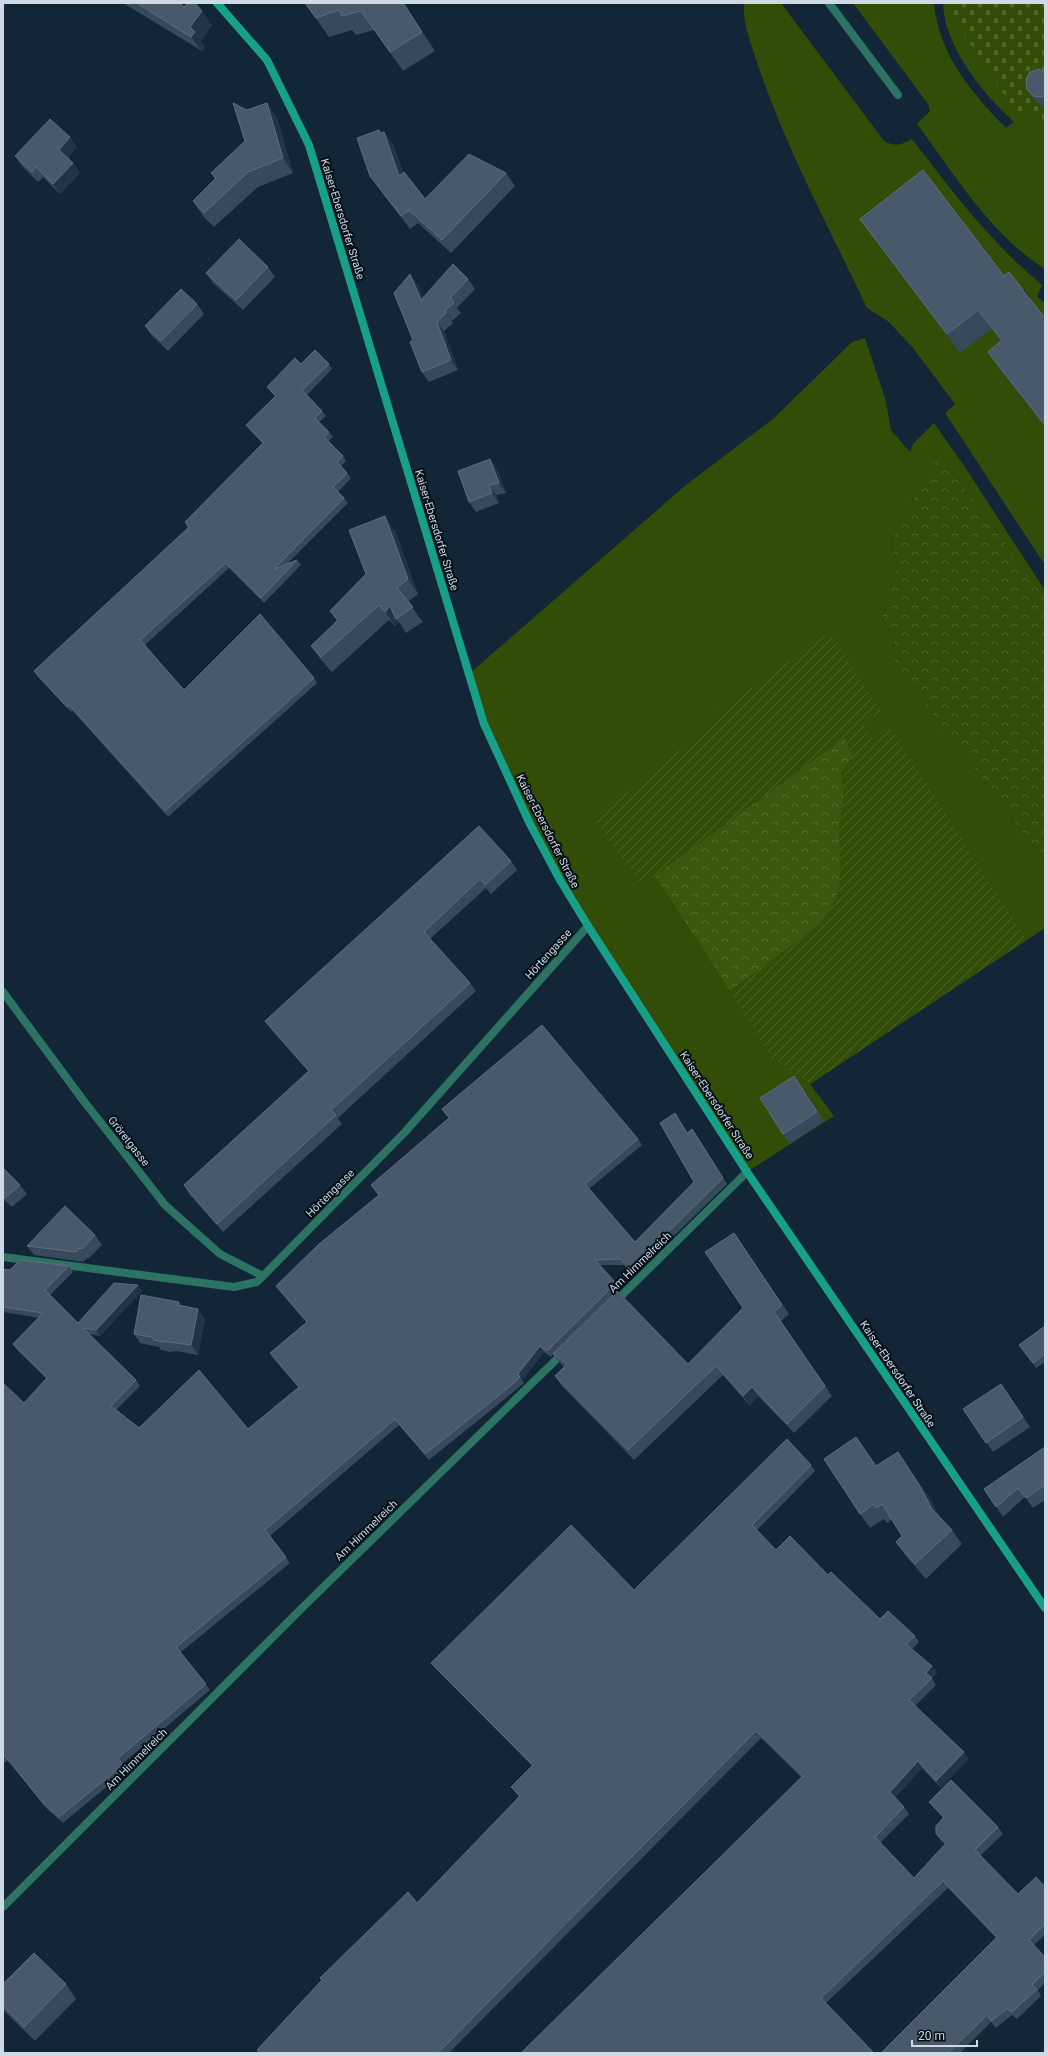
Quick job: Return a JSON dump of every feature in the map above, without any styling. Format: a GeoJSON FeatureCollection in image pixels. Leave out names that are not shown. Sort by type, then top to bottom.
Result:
{"type":"FeatureCollection","features":[{"type":"Feature","properties":{"kind":"main road","name":"Kaiser-Ebersdorfer Straße"},"geometry":{"type":"LineString","coordinates":[[217,3],[266,60],[309,145],[484,724],[544,852],[588,926],[747,1172],[1045,1608]]}},
{"type":"Feature","properties":{"kind":"street"},"geometry":{"type":"LineString","coordinates":[[829,3],[898,95]]}},
{"type":"Feature","properties":{"kind":"street","name":"Hörtengasse"},"geometry":{"type":"LineString","coordinates":[[3,1257],[234,1287],[257,1282],[405,1132],[588,926]]}},
{"type":"Feature","properties":{"kind":"street","name":"Gröretgasse"},"geometry":{"type":"LineString","coordinates":[[3,992],[83,1100],[165,1205],[220,1254],[263,1276]]}},
{"type":"Feature","properties":{"kind":"street","name":"Am Himmelreich"},"geometry":{"type":"LineString","coordinates":[[608,1308],[747,1172]]}},
{"type":"Feature","properties":{"kind":"street","name":"Am Himmelreich"},"geometry":{"type":"LineString","coordinates":[[3,1907],[304,1606],[569,1347]]}},
{"type":"Feature","properties":{"kind":"green space"},"geometry":{"type":"Polygon","coordinates":[[[744,3],[781,3],[884,141],[892,144],[898,144],[905,143],[912,139],[957,197],[989,234],[1023,269],[1042,285],[1037,297],[1045,303],[1045,565],[945,413],[955,404],[913,348],[889,322],[867,308],[794,156],[768,94],[750,40],[744,18],[744,3]],[[873,237],[960,352],[1031,298],[1024,289],[1017,295],[873,237]]]}},
{"type":"Feature","properties":{"kind":"green space"},"geometry":{"type":"Polygon","coordinates":[[[853,3],[934,3],[942,39],[959,72],[981,101],[1006,128],[1014,122],[990,98],[967,68],[950,36],[945,19],[943,3],[975,3],[1039,119],[1045,119],[1045,269],[1025,255],[990,221],[945,163],[917,124],[930,111],[928,104],[853,3]]]}},
{"type":"Feature","properties":{"kind":"green space"},"geometry":{"type":"Polygon","coordinates":[[[955,3],[1045,3],[1045,119],[1039,119],[1027,113],[1020,118],[950,13],[955,3]]]}},
{"type":"Feature","properties":{"kind":"green space"},"geometry":{"type":"Polygon","coordinates":[[[865,338],[885,398],[891,430],[910,452],[913,444],[934,423],[965,467],[1044,589],[1041,591],[940,455],[936,458],[890,542],[898,564],[882,619],[893,635],[895,662],[913,689],[1045,861],[1045,928],[810,1084],[834,1116],[747,1172],[560,880],[484,724],[469,674],[686,485],[773,419],[852,342],[865,338]]]}},
{"type":"Feature","properties":{"kind":"green space"},"geometry":{"type":"Polygon","coordinates":[[[940,455],[1041,591],[1045,588],[1045,861],[913,689],[895,662],[893,635],[882,619],[898,564],[890,542],[936,458],[940,455]]]}},
{"type":"Feature","properties":{"kind":"green space"},"geometry":{"type":"Polygon","coordinates":[[[830,632],[881,712],[863,723],[872,738],[891,728],[1026,940],[810,1084],[772,1058],[730,991],[818,926],[834,902],[838,891],[841,870],[839,824],[843,807],[843,788],[841,773],[853,756],[844,738],[642,885],[594,819],[720,718],[718,712],[830,632]]]}},
{"type":"Feature","properties":{"kind":"green space"},"geometry":{"type":"Polygon","coordinates":[[[844,738],[853,756],[841,773],[843,807],[839,831],[841,870],[838,891],[834,902],[818,926],[730,991],[655,875],[844,738]]]}},
{"type":"Feature","properties":{"kind":"building"},"geometry":{"type":"Polygon","coordinates":[[[137,3],[179,3],[184,7],[188,3],[195,3],[202,11],[190,27],[195,32],[191,37],[137,3]]]}},
{"type":"Feature","properties":{"kind":"building"},"geometry":{"type":"Polygon","coordinates":[[[305,3],[403,3],[422,32],[390,52],[361,11],[342,16],[339,10],[316,18],[305,3]]]}},
{"type":"Feature","properties":{"kind":"building"},"geometry":{"type":"Polygon","coordinates":[[[1039,69],[1045,72],[1045,96],[1042,97],[1033,96],[1027,89],[1026,80],[1030,72],[1039,69]]]}},
{"type":"Feature","properties":{"kind":"building"},"geometry":{"type":"Polygon","coordinates":[[[233,103],[247,110],[267,103],[283,158],[248,172],[204,213],[193,201],[216,178],[211,173],[245,141],[233,103]]]}},
{"type":"Feature","properties":{"kind":"building"},"geometry":{"type":"Polygon","coordinates":[[[50,119],[70,137],[59,150],[73,163],[53,184],[36,167],[32,172],[15,156],[50,119]]]}},
{"type":"Feature","properties":{"kind":"building"},"geometry":{"type":"Polygon","coordinates":[[[379,130],[380,133],[384,132],[399,176],[404,172],[425,199],[469,154],[506,173],[442,240],[409,210],[401,216],[370,176],[357,138],[379,130]]]}},
{"type":"Feature","properties":{"kind":"building"},"geometry":{"type":"Polygon","coordinates":[[[923,170],[1004,276],[1009,272],[1045,318],[1045,425],[988,352],[1002,340],[978,310],[947,334],[860,219],[923,170]]]}},
{"type":"Feature","properties":{"kind":"building"},"geometry":{"type":"Polygon","coordinates":[[[239,239],[268,267],[236,300],[206,273],[239,239]]]}},
{"type":"Feature","properties":{"kind":"building"},"geometry":{"type":"Polygon","coordinates":[[[453,264],[468,279],[450,298],[454,303],[445,311],[446,313],[437,322],[451,360],[422,372],[410,342],[413,340],[394,293],[410,274],[421,300],[453,264]]]}},
{"type":"Feature","properties":{"kind":"building"},"geometry":{"type":"Polygon","coordinates":[[[181,289],[197,304],[161,341],[145,326],[181,289]]]}},
{"type":"Feature","properties":{"kind":"building"},"geometry":{"type":"Polygon","coordinates":[[[315,350],[329,364],[302,390],[322,411],[315,418],[329,432],[324,437],[343,456],[337,462],[347,473],[333,487],[344,498],[274,569],[297,560],[261,598],[226,563],[140,640],[184,690],[260,614],[314,678],[165,811],[69,705],[67,707],[34,671],[189,527],[185,522],[263,443],[246,425],[276,396],[267,387],[295,358],[301,364],[315,350]]]}},
{"type":"Feature","properties":{"kind":"building"},"geometry":{"type":"Polygon","coordinates":[[[490,459],[499,483],[489,485],[492,493],[469,502],[458,471],[490,459]]]}},
{"type":"Feature","properties":{"kind":"building"},"geometry":{"type":"Polygon","coordinates":[[[385,516],[408,579],[397,588],[413,607],[396,619],[390,606],[385,612],[379,605],[321,657],[311,646],[338,620],[330,611],[366,574],[349,530],[385,516]]]}},
{"type":"Feature","properties":{"kind":"building"},"geometry":{"type":"Polygon","coordinates":[[[479,826],[511,861],[485,885],[480,879],[424,932],[470,983],[331,1110],[336,1115],[217,1224],[184,1185],[309,1071],[265,1021],[479,826]]]}},
{"type":"Feature","properties":{"kind":"building"},"geometry":{"type":"Polygon","coordinates":[[[542,1025],[638,1139],[585,1184],[635,1242],[694,1182],[660,1123],[675,1113],[687,1133],[692,1129],[723,1178],[630,1269],[620,1259],[595,1260],[616,1283],[547,1351],[540,1346],[518,1374],[520,1377],[513,1384],[425,1454],[395,1419],[265,1530],[286,1557],[176,1647],[206,1684],[118,1758],[123,1765],[59,1817],[43,1803],[3,1755],[3,1383],[24,1403],[47,1378],[13,1344],[43,1313],[3,1307],[3,1269],[10,1270],[20,1260],[69,1266],[45,1290],[78,1323],[114,1283],[138,1285],[96,1330],[83,1328],[136,1380],[111,1406],[139,1428],[199,1370],[248,1429],[299,1387],[270,1353],[307,1322],[276,1286],[318,1245],[379,1195],[371,1185],[449,1118],[442,1109],[542,1025]]]}},
{"type":"Feature","properties":{"kind":"building"},"geometry":{"type":"Polygon","coordinates":[[[794,1076],[817,1112],[783,1134],[760,1098],[794,1076]]]}},
{"type":"Feature","properties":{"kind":"building"},"geometry":{"type":"Polygon","coordinates":[[[3,1168],[20,1185],[5,1198],[3,1195],[3,1168]]]}},
{"type":"Feature","properties":{"kind":"building"},"geometry":{"type":"Polygon","coordinates":[[[65,1206],[95,1235],[82,1249],[80,1248],[76,1252],[27,1246],[65,1206]]]}},
{"type":"Feature","properties":{"kind":"building"},"geometry":{"type":"Polygon","coordinates":[[[734,1233],[782,1305],[774,1312],[825,1386],[787,1424],[752,1387],[743,1396],[716,1366],[628,1450],[555,1376],[567,1364],[553,1354],[617,1291],[688,1364],[743,1308],[705,1252],[734,1233]]]}},
{"type":"Feature","properties":{"kind":"building"},"geometry":{"type":"Polygon","coordinates":[[[141,1295],[179,1302],[178,1305],[198,1309],[191,1345],[163,1342],[154,1340],[152,1337],[134,1334],[141,1295]]]}},
{"type":"Feature","properties":{"kind":"building"},"geometry":{"type":"Polygon","coordinates":[[[1045,1326],[1045,1354],[1033,1363],[1019,1345],[1045,1326]]]}},
{"type":"Feature","properties":{"kind":"building"},"geometry":{"type":"Polygon","coordinates":[[[1001,1384],[1023,1417],[986,1443],[963,1409],[1001,1384]]]}},
{"type":"Feature","properties":{"kind":"building"},"geometry":{"type":"Polygon","coordinates":[[[856,1437],[876,1466],[898,1452],[921,1488],[932,1509],[952,1530],[915,1564],[896,1542],[902,1536],[882,1504],[876,1508],[874,1504],[860,1514],[824,1459],[856,1437]]]}},
{"type":"Feature","properties":{"kind":"building"},"geometry":{"type":"Polygon","coordinates":[[[787,1439],[811,1465],[752,1525],[776,1550],[790,1536],[828,1575],[831,1572],[880,1619],[888,1611],[915,1636],[906,1644],[932,1666],[926,1673],[932,1678],[909,1700],[964,1752],[936,1781],[918,1761],[890,1792],[904,1807],[875,1837],[914,1878],[946,1843],[936,1834],[936,1826],[944,1817],[929,1802],[951,1780],[998,1827],[975,1850],[1018,1894],[1036,1877],[1045,1887],[1045,1924],[1029,1940],[1045,1957],[1045,1972],[1032,1985],[1037,1989],[1012,2012],[1007,2009],[991,2021],[987,2015],[948,2053],[881,2053],[997,1937],[943,1881],[821,1998],[873,2053],[521,2053],[803,1776],[756,1731],[438,2053],[260,2053],[257,2050],[322,1980],[320,1978],[408,1892],[417,1903],[520,1796],[511,1787],[533,1765],[431,1663],[571,1525],[634,1590],[787,1439]]]}},
{"type":"Feature","properties":{"kind":"building"},"geometry":{"type":"Polygon","coordinates":[[[1045,1447],[1045,1485],[1026,1498],[1018,1488],[996,1507],[984,1489],[1045,1447]]]}},
{"type":"Feature","properties":{"kind":"building"},"geometry":{"type":"Polygon","coordinates":[[[34,1953],[66,1984],[24,2027],[3,2006],[3,1984],[34,1953]]]}}]}
